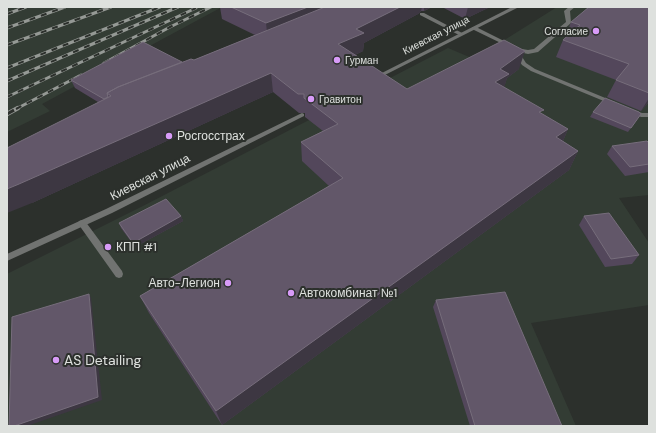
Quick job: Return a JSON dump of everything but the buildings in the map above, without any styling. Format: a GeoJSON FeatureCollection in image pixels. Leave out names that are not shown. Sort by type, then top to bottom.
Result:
{"type":"FeatureCollection","features":[{"type":"Feature","properties":{"kind":"street","name":"Киевская улица"},"geometry":{"type":"LineString","coordinates":[[368,82],[516,7]]}},
{"type":"Feature","properties":{"kind":"street"},"geometry":{"type":"LineString","coordinates":[[474,28],[516,50],[523,52],[536,50],[569,22],[567,11],[572,7]]}},
{"type":"Feature","properties":{"kind":"street"},"geometry":{"type":"LineString","coordinates":[[422,14],[461,34]]}},
{"type":"Feature","properties":{"kind":"street"},"geometry":{"type":"LineString","coordinates":[[516,50],[520,59],[533,70],[620,106]]}},
{"type":"Feature","properties":{"kind":"street"},"geometry":{"type":"LineString","coordinates":[[627,109],[641,115],[649,115]]}},
{"type":"Feature","properties":{"kind":"street","name":"Киевская улица"},"geometry":{"type":"LineString","coordinates":[[7,258],[82,223],[302,115]]}},
{"type":"Feature","properties":{"kind":"street"},"geometry":{"type":"LineString","coordinates":[[82,223],[119,274]]}},
{"type":"Feature","properties":{"kind":"shaded area"},"geometry":{"type":"Polygon","coordinates":[[[7,7],[222,7],[42,104],[50,111],[7,132],[7,7]]]}},
{"type":"Feature","properties":{"kind":"shaded area"},"geometry":{"type":"Polygon","coordinates":[[[557,7],[649,7],[649,143],[642,146],[649,154],[649,195],[619,198],[649,243],[649,305],[531,323],[576,426],[7,426],[7,274],[141,207],[448,48],[474,59],[557,7]]]}},
{"type":"Feature","properties":{"kind":"railway"},"geometry":{"type":"LineString","coordinates":[[7,14],[26,7]]}},
{"type":"Feature","properties":{"kind":"railway"},"geometry":{"type":"LineString","coordinates":[[7,28],[65,7]]}},
{"type":"Feature","properties":{"kind":"railway"},"geometry":{"type":"LineString","coordinates":[[7,45],[111,7]]}},
{"type":"Feature","properties":{"kind":"railway"},"geometry":{"type":"LineString","coordinates":[[7,68],[160,7]]}},
{"type":"Feature","properties":{"kind":"railway"},"geometry":{"type":"LineString","coordinates":[[7,81],[178,7]]}},
{"type":"Feature","properties":{"kind":"railway"},"geometry":{"type":"LineString","coordinates":[[104,63],[170,27],[211,7]]}},
{"type":"Feature","properties":{"kind":"railway"},"geometry":{"type":"LineString","coordinates":[[7,97],[196,8]]}},
{"type":"Feature","properties":{"kind":"railway"},"geometry":{"type":"LineString","coordinates":[[16,109],[81,75]]}},
{"type":"Feature","properties":{"kind":"railway"},"geometry":{"type":"LineString","coordinates":[[7,114],[18,108]]}},
{"type":"Feature","properties":{"kind":"place","name":"Согласие"},"geometry":{"type":"Point","coordinates":[596,31]}},
{"type":"Feature","properties":{"kind":"place","name":"Гурман"},"geometry":{"type":"Point","coordinates":[337,60]}},
{"type":"Feature","properties":{"kind":"place","name":"Гравитон"},"geometry":{"type":"Point","coordinates":[311,99]}},
{"type":"Feature","properties":{"kind":"place","name":"Росгосстрах"},"geometry":{"type":"Point","coordinates":[169,136]}},
{"type":"Feature","properties":{"kind":"place","name":"КПП #1"},"geometry":{"type":"Point","coordinates":[108,247]}},
{"type":"Feature","properties":{"kind":"place","name":"Авто-Легион"},"geometry":{"type":"Point","coordinates":[228,283]}},
{"type":"Feature","properties":{"kind":"place","name":"Автокомбинат №1"},"geometry":{"type":"Point","coordinates":[291,293]}},
{"type":"Feature","properties":{"kind":"place","name":"AS Detailing"},"geometry":{"type":"Point","coordinates":[56,360]}}]}
